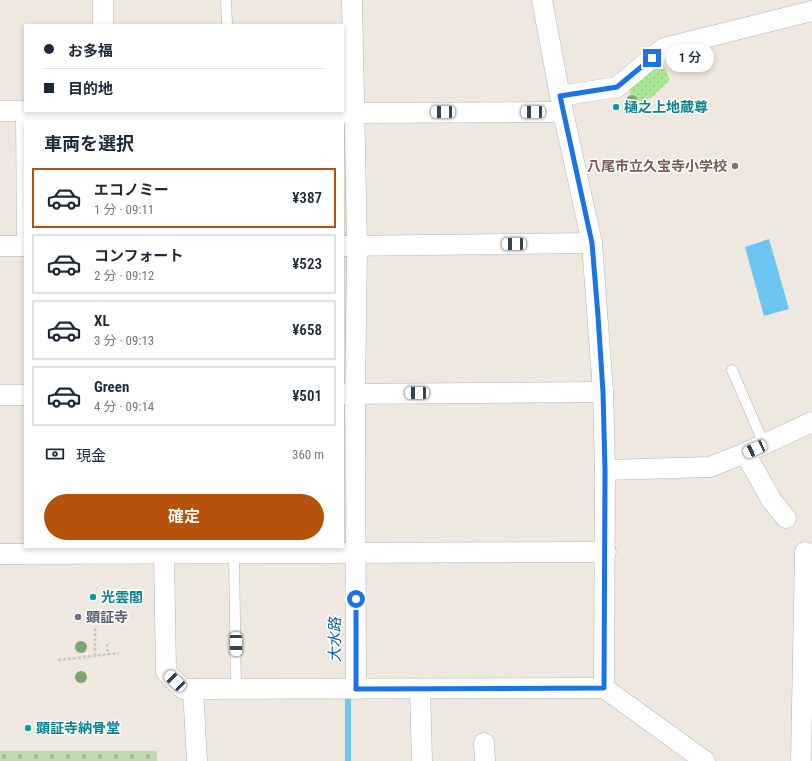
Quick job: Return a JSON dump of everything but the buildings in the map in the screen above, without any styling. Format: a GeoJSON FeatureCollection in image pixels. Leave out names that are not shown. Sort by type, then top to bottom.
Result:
{"type":"FeatureCollection","features":[{"type":"Feature","properties":{"kind":"street"},"geometry":{"type":"LineString","coordinates":[[103,0],[103,24]]}},
{"type":"Feature","properties":{"kind":"street"},"geometry":{"type":"LineString","coordinates":[[352,0],[354,113],[350,246],[349,394],[356,554],[356,689]]}},
{"type":"Feature","properties":{"kind":"street"},"geometry":{"type":"LineString","coordinates":[[542,0],[561,104],[592,243],[603,392],[606,552],[604,688]]}},
{"type":"Feature","properties":{"kind":"street"},"geometry":{"type":"LineString","coordinates":[[228,112],[354,113],[561,104],[617,87],[664,48],[812,11]]}},
{"type":"Feature","properties":{"kind":"street"},"geometry":{"type":"LineString","coordinates":[[0,112],[22,112]]}},
{"type":"Feature","properties":{"kind":"street"},"geometry":{"type":"LineString","coordinates":[[350,246],[592,243]]}},
{"type":"Feature","properties":{"kind":"street"},"geometry":{"type":"LineString","coordinates":[[0,246],[24,246]]}},
{"type":"Feature","properties":{"kind":"street"},"geometry":{"type":"LineString","coordinates":[[349,394],[603,392]]}},
{"type":"Feature","properties":{"kind":"street"},"geometry":{"type":"LineString","coordinates":[[0,394],[24,394]]}},
{"type":"Feature","properties":{"kind":"street"},"geometry":{"type":"LineString","coordinates":[[605,470],[710,467],[745,453],[812,422]]}},
{"type":"Feature","properties":{"kind":"street"},"geometry":{"type":"LineString","coordinates":[[745,453],[772,501],[786,518]]}},
{"type":"Feature","properties":{"kind":"street"},"geometry":{"type":"LineString","coordinates":[[0,554],[104,551],[164,554],[606,552]]}},
{"type":"Feature","properties":{"kind":"street"},"geometry":{"type":"LineString","coordinates":[[802,761],[808,578],[805,552]]}},
{"type":"Feature","properties":{"kind":"street"},"geometry":{"type":"LineString","coordinates":[[164,554],[166,672],[184,689],[604,688],[705,761]]}},
{"type":"Feature","properties":{"kind":"street"},"geometry":{"type":"LineString","coordinates":[[193,689],[197,761]]}},
{"type":"Feature","properties":{"kind":"street"},"geometry":{"type":"LineString","coordinates":[[420,689],[422,761]]}},
{"type":"Feature","properties":{"kind":"lane"},"geometry":{"type":"LineString","coordinates":[[226,0],[227,24]]}},
{"type":"Feature","properties":{"kind":"lane"},"geometry":{"type":"LineString","coordinates":[[22,112],[24,246]]}},
{"type":"Feature","properties":{"kind":"lane"},"geometry":{"type":"LineString","coordinates":[[732,370],[764,444]]}},
{"type":"Feature","properties":{"kind":"lane"},"geometry":{"type":"LineString","coordinates":[[234,554],[236,689]]}},
{"type":"Feature","properties":{"kind":"path"},"geometry":{"type":"LineString","coordinates":[[95,628],[95,656]]}},
{"type":"Feature","properties":{"kind":"path"},"geometry":{"type":"LineString","coordinates":[[107,644],[108,655]]}},
{"type":"Feature","properties":{"kind":"path"},"geometry":{"type":"LineString","coordinates":[[58,660],[120,653]]}},
{"type":"Feature","properties":{"kind":"green space"},"geometry":{"type":"Polygon","coordinates":[[[662,62],[670,80],[653,96],[634,107],[629,87],[662,62]]]}},
{"type":"Feature","properties":{"kind":"green space"},"geometry":{"type":"Polygon","coordinates":[[[0,751],[157,751],[157,761],[0,761],[0,751]]]}},
{"type":"Feature","properties":{"kind":"water"},"geometry":{"type":"Polygon","coordinates":[[[769,239],[789,309],[764,316],[745,247],[769,239]]]}},
{"type":"Feature","properties":{"kind":"waterway","name":"大水路"},"geometry":{"type":"LineString","coordinates":[[348,691],[348,761]]}},
{"type":"Feature","properties":{"kind":"place","name":"樋之上地蔵尊"},"geometry":{"type":"Point","coordinates":[616,107]}},
{"type":"Feature","properties":{"kind":"place","name":"八尾市立久宝寺小学校"},"geometry":{"type":"Point","coordinates":[735,166]}},
{"type":"Feature","properties":{"kind":"place","name":"光雲閣"},"geometry":{"type":"Point","coordinates":[93,597]}},
{"type":"Feature","properties":{"kind":"place","name":"顕証寺"},"geometry":{"type":"Point","coordinates":[78,617]}},
{"type":"Feature","properties":{"kind":"place","name":"顕証寺納骨堂"},"geometry":{"type":"Point","coordinates":[28,728]}},
{"type":"Feature","properties":{"kind":"route"},"geometry":{"type":"LineString","coordinates":[[356,599],[356,689],[604,688],[606,552],[605,470],[603,392],[598,316],[592,243],[560,96],[617,87],[652,58]]}}]}
